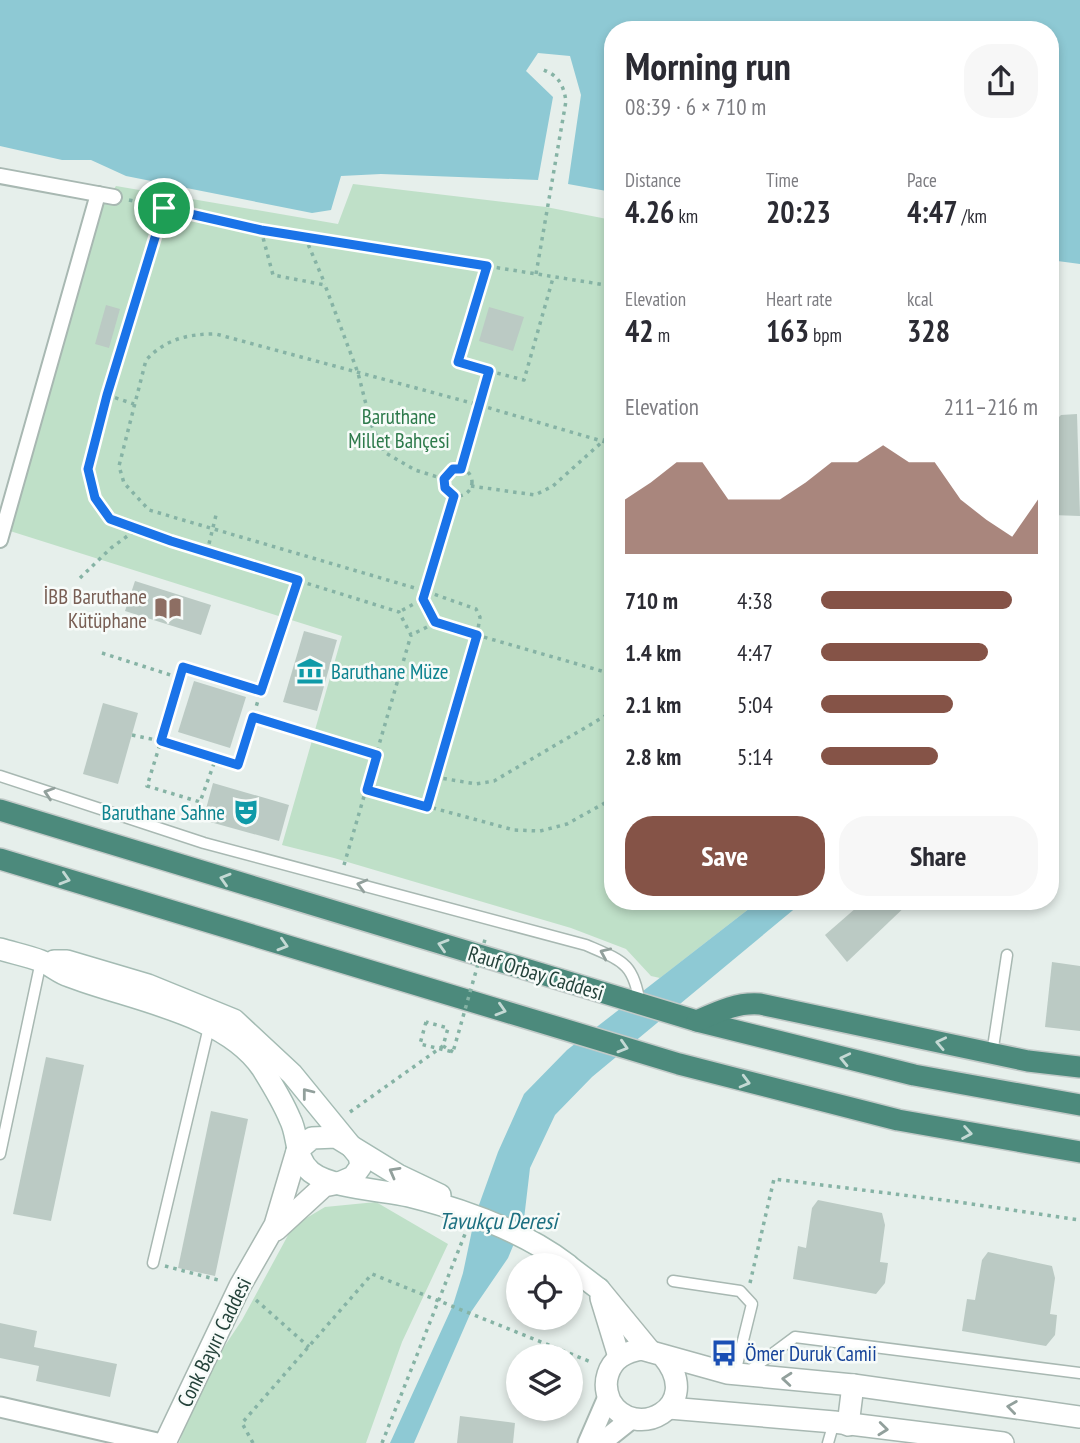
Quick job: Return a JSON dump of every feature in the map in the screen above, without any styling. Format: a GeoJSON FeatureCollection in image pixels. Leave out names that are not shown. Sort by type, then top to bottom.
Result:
{"type":"FeatureCollection","features":[{"type":"Feature","properties":{"kind":"highway","name":"Rauf Orbay Caddesi"},"geometry":{"type":"LineString","coordinates":[[0,810],[697,1021],[914,1075],[1080,1105]]}},
{"type":"Feature","properties":{"kind":"highway"},"geometry":{"type":"LineString","coordinates":[[0,859],[679,1065],[898,1120],[1080,1152]]}},
{"type":"Feature","properties":{"kind":"highway"},"geometry":{"type":"LineString","coordinates":[[697,1021],[730,1007],[748,1003],[760,1004],[992,1054],[1080,1067]]}},
{"type":"Feature","properties":{"kind":"street"},"geometry":{"type":"LineString","coordinates":[[0,176],[114,197]]}},
{"type":"Feature","properties":{"kind":"street"},"geometry":{"type":"LineString","coordinates":[[0,540],[98,194]]}},
{"type":"Feature","properties":{"kind":"street"},"geometry":{"type":"LineString","coordinates":[[0,949],[41,961],[66,976],[181,1013],[247,1050],[261,1067],[292,1121],[297,1151],[310,1171],[339,1183],[408,1196],[475,1216],[518,1234],[548,1253]]}},
{"type":"Feature","properties":{"kind":"street"},"geometry":{"type":"LineString","coordinates":[[41,961],[67,961],[148,985],[234,1020],[292,1074],[359,1156],[361,1166],[353,1177],[339,1183]]}},
{"type":"Feature","properties":{"kind":"street"},"geometry":{"type":"LineString","coordinates":[[297,1151],[312,1138],[336,1137],[351,1144],[369,1158],[466,1208],[475,1216]]}},
{"type":"Feature","properties":{"kind":"street","name":"Conk Bayırı Caddesi"},"geometry":{"type":"LineString","coordinates":[[166,1443],[240,1286],[275,1225],[297,1151]]}},
{"type":"Feature","properties":{"kind":"street","name":"Conk Bayırı Caddesi"},"geometry":{"type":"LineString","coordinates":[[264,1241],[324,1186],[339,1183]]}},
{"type":"Feature","properties":{"kind":"street"},"geometry":{"type":"LineString","coordinates":[[583,1277],[599,1289],[676,1376],[675,1398],[669,1408],[652,1419],[631,1419],[621,1414],[608,1397],[606,1388],[614,1363],[599,1289]]}},
{"type":"Feature","properties":{"kind":"street"},"geometry":{"type":"LineString","coordinates":[[614,1363],[629,1351],[641,1349],[740,1374],[853,1385],[1080,1417]]}},
{"type":"Feature","properties":{"kind":"street"},"geometry":{"type":"LineString","coordinates":[[837,1430],[853,1385]]}},
{"type":"Feature","properties":{"kind":"street"},"geometry":{"type":"LineString","coordinates":[[588,1443],[608,1397]]}},
{"type":"Feature","properties":{"kind":"street"},"geometry":{"type":"LineString","coordinates":[[0,1408],[157,1443]]}},
{"type":"Feature","properties":{"kind":"street"},"geometry":{"type":"LineString","coordinates":[[669,1408],[837,1430],[1003,1443]]}},
{"type":"Feature","properties":{"kind":"street"},"geometry":{"type":"LineString","coordinates":[[601,1443],[631,1419]]}},
{"type":"Feature","properties":{"kind":"lane"},"geometry":{"type":"LineString","coordinates":[[0,776],[204,843],[586,945],[620,960],[636,980],[640,1005]]}},
{"type":"Feature","properties":{"kind":"lane"},"geometry":{"type":"LineString","coordinates":[[992,1054],[1007,955]]}},
{"type":"Feature","properties":{"kind":"lane"},"geometry":{"type":"LineString","coordinates":[[0,1154],[41,961]]}},
{"type":"Feature","properties":{"kind":"lane"},"geometry":{"type":"LineString","coordinates":[[153,1263],[209,1027]]}},
{"type":"Feature","properties":{"kind":"lane"},"geometry":{"type":"LineString","coordinates":[[673,1281],[740,1291],[747,1296],[751,1304],[740,1374]]}},
{"type":"Feature","properties":{"kind":"lane"},"geometry":{"type":"LineString","coordinates":[[740,1374],[796,1337],[1080,1373]]}},
{"type":"Feature","properties":{"kind":"path"},"geometry":{"type":"LineString","coordinates":[[536,274],[566,101],[564,87],[556,75],[541,69]]}},
{"type":"Feature","properties":{"kind":"path"},"geometry":{"type":"LineString","coordinates":[[114,197],[261,230],[604,285]]}},
{"type":"Feature","properties":{"kind":"path"},"geometry":{"type":"LineString","coordinates":[[164,208],[107,395],[88,469],[95,498],[110,519],[399,612],[411,635],[340,879]]}},
{"type":"Feature","properties":{"kind":"path"},"geometry":{"type":"LineString","coordinates":[[261,230],[273,275],[325,285]]}},
{"type":"Feature","properties":{"kind":"path"},"geometry":{"type":"LineString","coordinates":[[305,237],[358,373],[371,424],[384,452],[415,470],[444,479]]}},
{"type":"Feature","properties":{"kind":"path"},"geometry":{"type":"LineString","coordinates":[[487,266],[458,362],[524,380],[553,277]]}},
{"type":"Feature","properties":{"kind":"path"},"geometry":{"type":"LineString","coordinates":[[427,807],[477,635],[480,617],[476,609],[425,591],[149,510],[124,483],[119,466],[146,360],[158,347],[175,339],[194,334],[216,334],[479,405],[602,442]]}},
{"type":"Feature","properties":{"kind":"path"},"geometry":{"type":"LineString","coordinates":[[461,469],[489,371]]}},
{"type":"Feature","properties":{"kind":"path"},"geometry":{"type":"LineString","coordinates":[[107,395],[134,404]]}},
{"type":"Feature","properties":{"kind":"path"},"geometry":{"type":"LineString","coordinates":[[471,486],[535,495],[553,486],[602,442]]}},
{"type":"Feature","properties":{"kind":"path"},"geometry":{"type":"LineString","coordinates":[[453,469],[461,469],[469,473],[471,486],[466,493],[454,496],[445,488],[444,479],[453,469]]}},
{"type":"Feature","properties":{"kind":"path"},"geometry":{"type":"LineString","coordinates":[[454,496],[423,599],[435,622],[604,672]]}},
{"type":"Feature","properties":{"kind":"path"},"geometry":{"type":"LineString","coordinates":[[207,552],[216,515]]}},
{"type":"Feature","properties":{"kind":"path"},"geometry":{"type":"LineString","coordinates":[[80,578],[111,548],[137,529]]}},
{"type":"Feature","properties":{"kind":"path"},"geometry":{"type":"LineString","coordinates":[[131,735],[161,741],[238,765],[298,580]]}},
{"type":"Feature","properties":{"kind":"path"},"geometry":{"type":"LineString","coordinates":[[399,612],[423,599]]}},
{"type":"Feature","properties":{"kind":"path"},"geometry":{"type":"LineString","coordinates":[[411,635],[435,622]]}},
{"type":"Feature","properties":{"kind":"path"},"geometry":{"type":"LineString","coordinates":[[102,653],[180,678]]}},
{"type":"Feature","properties":{"kind":"path"},"geometry":{"type":"LineString","coordinates":[[215,758],[200,802],[147,786],[183,667],[261,691]]}},
{"type":"Feature","properties":{"kind":"path"},"geometry":{"type":"LineString","coordinates":[[253,717],[377,755]]}},
{"type":"Feature","properties":{"kind":"path"},"geometry":{"type":"LineString","coordinates":[[435,777],[477,785],[494,781],[604,717]]}},
{"type":"Feature","properties":{"kind":"path"},"geometry":{"type":"LineString","coordinates":[[367,790],[514,830],[540,831],[567,824],[604,804]]}},
{"type":"Feature","properties":{"kind":"path"},"geometry":{"type":"LineString","coordinates":[[453,1052],[486,936]]}},
{"type":"Feature","properties":{"kind":"path"},"geometry":{"type":"LineString","coordinates":[[333,1124],[443,1046],[448,1028],[426,1022],[421,1044],[453,1052]]}},
{"type":"Feature","properties":{"kind":"path"},"geometry":{"type":"LineString","coordinates":[[443,1046],[453,1052]]}},
{"type":"Feature","properties":{"kind":"path"},"geometry":{"type":"LineString","coordinates":[[747,1296],[774,1179],[1080,1220]]}},
{"type":"Feature","properties":{"kind":"path"},"geometry":{"type":"LineString","coordinates":[[382,1443],[440,1300],[459,1245],[475,1216]]}},
{"type":"Feature","properties":{"kind":"path"},"geometry":{"type":"LineString","coordinates":[[153,1263],[240,1286],[309,1347]]}},
{"type":"Feature","properties":{"kind":"path"},"geometry":{"type":"LineString","coordinates":[[253,1443],[242,1423],[372,1274],[614,1363]]}},
{"type":"Feature","properties":{"kind":"green space","name":"Baruthane Millet Bahçesi"},"geometry":{"type":"Polygon","coordinates":[[[353,184],[546,207],[604,218],[604,910],[747,910],[660,978],[651,976],[626,949],[571,928],[282,845],[342,636],[10,531],[98,211],[116,186],[338,224],[353,184]]]}},
{"type":"Feature","properties":{"kind":"green space"},"geometry":{"type":"Polygon","coordinates":[[[376,1202],[448,1244],[402,1342],[366,1443],[179,1443],[200,1383],[242,1320],[293,1226],[325,1207],[376,1202]]]}},
{"type":"Feature","properties":{"kind":"water"},"geometry":{"type":"Polygon","coordinates":[[[0,0],[1080,0],[1080,264],[1059,261],[1059,21],[604,21],[604,191],[568,184],[581,95],[570,56],[538,53],[526,71],[553,97],[538,180],[381,174],[341,176],[331,210],[312,213],[126,176],[91,160],[62,160],[0,146],[0,0]]]}},
{"type":"Feature","properties":{"kind":"water","name":"Tavukçu Deresi"},"geometry":{"type":"Polygon","coordinates":[[[747,910],[793,910],[592,1077],[555,1115],[530,1168],[524,1219],[510,1253],[506,1253],[506,1261],[471,1312],[414,1443],[390,1443],[453,1305],[475,1216],[498,1152],[524,1094],[567,1050],[747,910]]]}},
{"type":"Feature","properties":{"kind":"building"},"geometry":{"type":"Polygon","coordinates":[[[106,305],[120,309],[109,348],[95,344],[106,305]]]}},
{"type":"Feature","properties":{"kind":"building"},"geometry":{"type":"Polygon","coordinates":[[[489,307],[524,317],[513,351],[479,341],[489,307]]]}},
{"type":"Feature","properties":{"kind":"building"},"geometry":{"type":"Polygon","coordinates":[[[1077,414],[1080,516],[1059,515],[1061,415],[1077,414]]]}},
{"type":"Feature","properties":{"kind":"building","name":"İBB Baruthane Kütüphane"},"geometry":{"type":"Polygon","coordinates":[[[135,581],[211,605],[201,635],[125,611],[135,581]]]}},
{"type":"Feature","properties":{"kind":"building","name":"Baruthane Müze"},"geometry":{"type":"Polygon","coordinates":[[[304,631],[337,640],[317,711],[283,702],[304,631]]]}},
{"type":"Feature","properties":{"kind":"building"},"geometry":{"type":"Polygon","coordinates":[[[194,681],[246,697],[230,748],[178,732],[194,681]]]}},
{"type":"Feature","properties":{"kind":"building"},"geometry":{"type":"Polygon","coordinates":[[[103,703],[138,713],[118,784],[83,774],[103,703]]]}},
{"type":"Feature","properties":{"kind":"building","name":"Baruthane Sahne"},"geometry":{"type":"Polygon","coordinates":[[[213,783],[289,805],[279,841],[203,820],[213,783]]]}},
{"type":"Feature","properties":{"kind":"building"},"geometry":{"type":"Polygon","coordinates":[[[854,910],[902,910],[847,962],[825,935],[854,910]]]}},
{"type":"Feature","properties":{"kind":"building"},"geometry":{"type":"Polygon","coordinates":[[[1052,962],[1080,966],[1080,1031],[1045,1027],[1052,962]]]}},
{"type":"Feature","properties":{"kind":"building"},"geometry":{"type":"Polygon","coordinates":[[[46,1057],[84,1065],[51,1221],[13,1214],[46,1057]]]}},
{"type":"Feature","properties":{"kind":"building"},"geometry":{"type":"Polygon","coordinates":[[[211,1111],[248,1119],[215,1276],[178,1268],[211,1111]]]}},
{"type":"Feature","properties":{"kind":"building"},"geometry":{"type":"Polygon","coordinates":[[[818,1200],[882,1213],[885,1225],[880,1262],[888,1263],[885,1283],[876,1294],[793,1279],[798,1246],[806,1248],[812,1208],[818,1200]]]}},
{"type":"Feature","properties":{"kind":"building"},"geometry":{"type":"Polygon","coordinates":[[[988,1252],[1052,1266],[1055,1278],[1050,1314],[1057,1315],[1055,1335],[1046,1346],[962,1331],[967,1299],[975,1300],[982,1260],[988,1252]]]}},
{"type":"Feature","properties":{"kind":"building"},"geometry":{"type":"Polygon","coordinates":[[[0,1323],[37,1331],[34,1347],[117,1364],[110,1397],[36,1381],[39,1366],[0,1358],[0,1323]]]}},
{"type":"Feature","properties":{"kind":"building"},"geometry":{"type":"Polygon","coordinates":[[[460,1416],[515,1423],[513,1443],[457,1443],[460,1416]]]}},
{"type":"Feature","properties":{"kind":"place","name":"İBB Baruthane Kütüphane"},"geometry":{"type":"Point","coordinates":[168,608]}},
{"type":"Feature","properties":{"kind":"place","name":"Baruthane Müze"},"geometry":{"type":"Point","coordinates":[310,671]}},
{"type":"Feature","properties":{"kind":"place","name":"Baruthane Sahne"},"geometry":{"type":"Point","coordinates":[246,812]}},
{"type":"Feature","properties":{"kind":"place","name":"Ömer Duruk Camii"},"geometry":{"type":"Point","coordinates":[724,1353]}},
{"type":"Feature","properties":{"kind":"route"},"geometry":{"type":"LineString","coordinates":[[164,208],[261,230],[487,266],[458,362],[489,371],[461,469],[449,471],[444,479],[445,488],[454,496],[423,599],[435,622],[477,635],[427,807],[367,790],[377,755],[253,717],[238,765],[161,741],[183,667],[261,691],[298,580],[110,519],[95,498],[88,469],[107,395],[164,208]]}}]}
